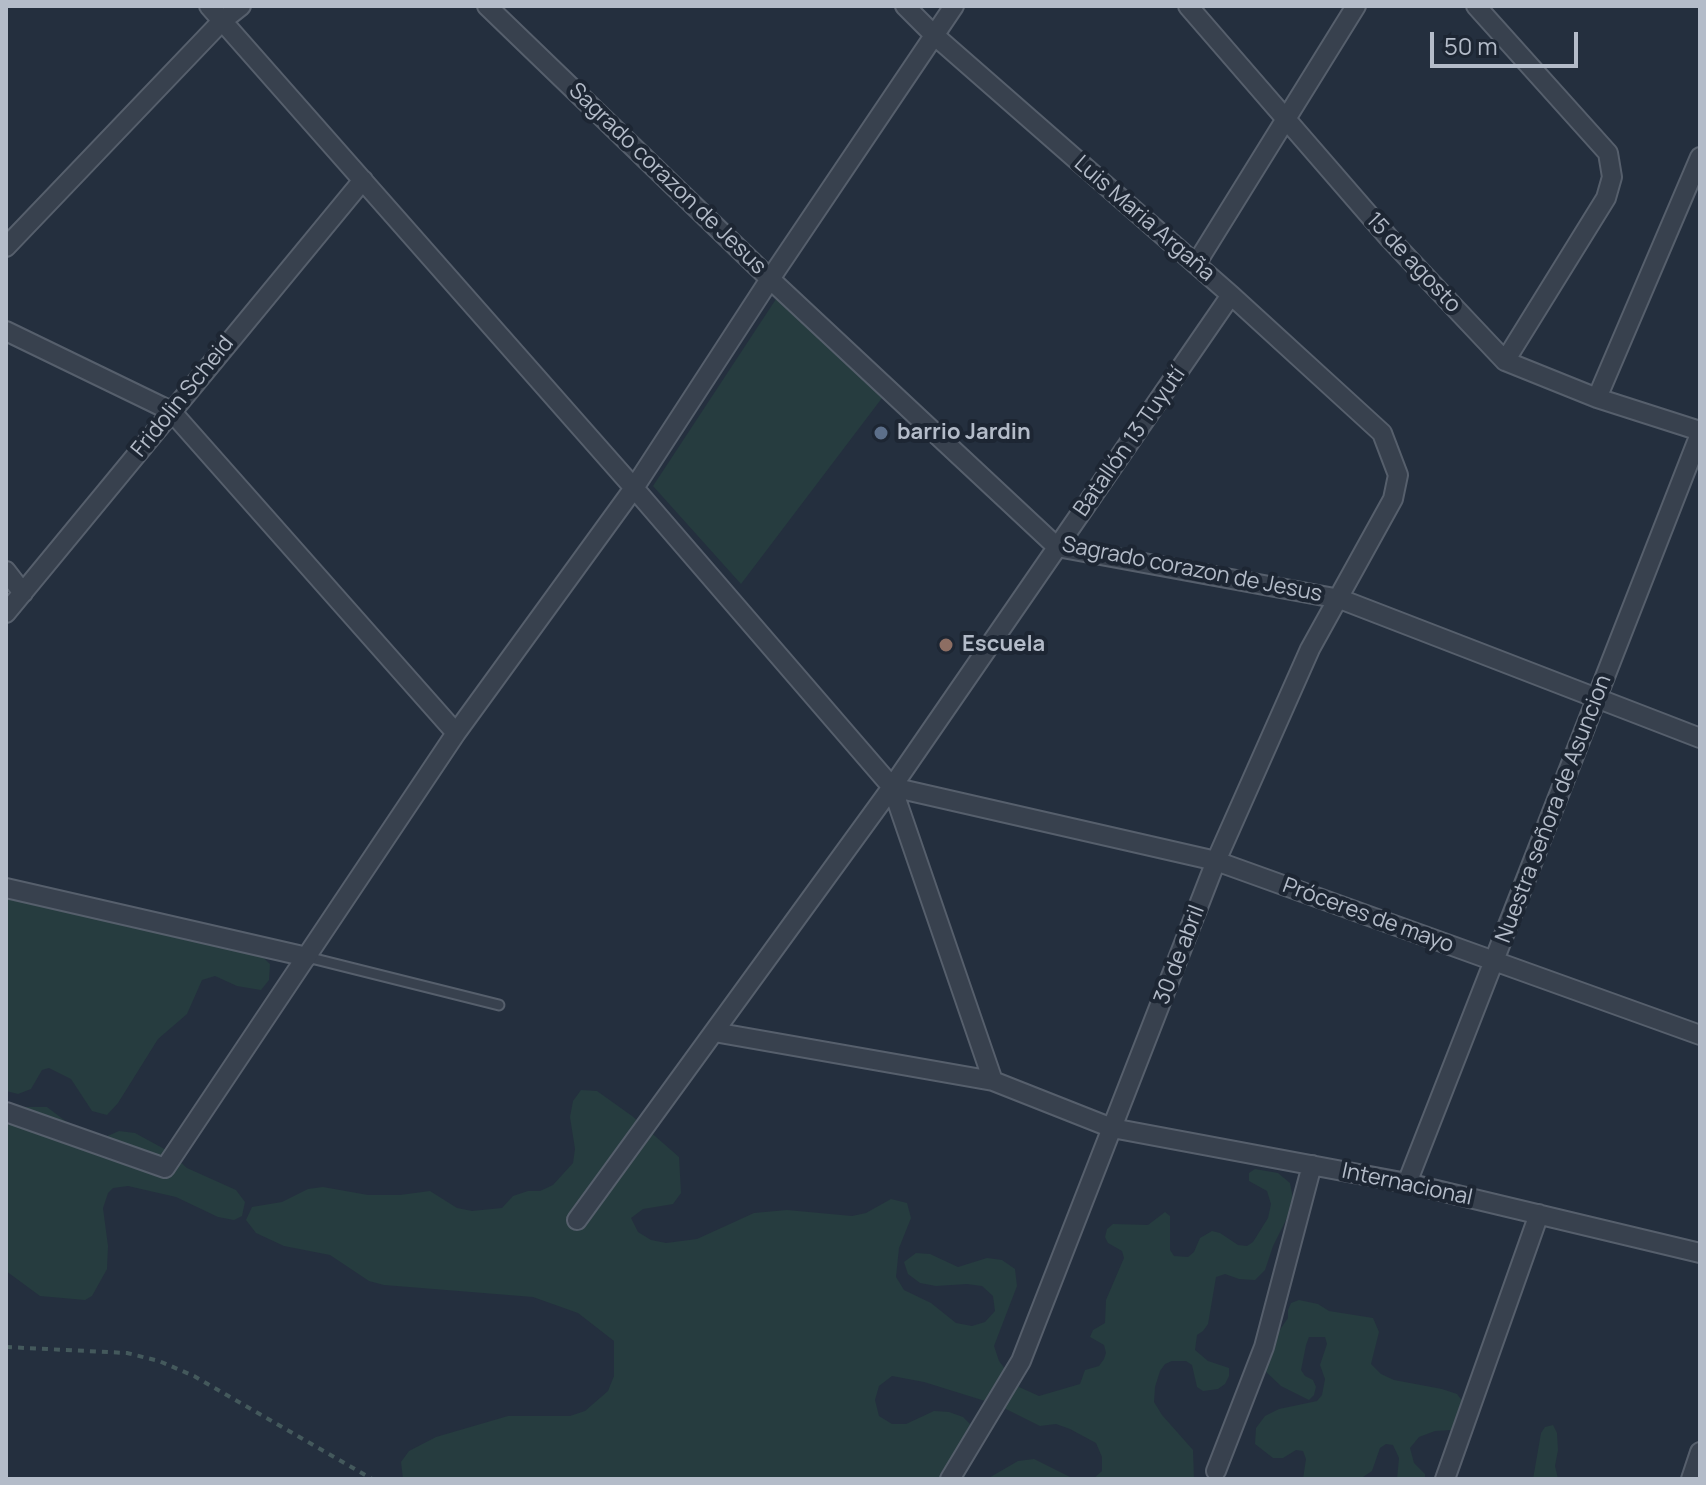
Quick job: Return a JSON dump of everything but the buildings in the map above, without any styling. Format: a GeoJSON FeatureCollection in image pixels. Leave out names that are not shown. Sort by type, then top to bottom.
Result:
{"type":"FeatureCollection","features":[{"type":"Feature","properties":{"kind":"street"},"geometry":{"type":"LineString","coordinates":[[209,6],[634,488],[892,787],[993,1081]]}},
{"type":"Feature","properties":{"kind":"street"},"geometry":{"type":"LineString","coordinates":[[6,247],[222,21],[241,6]]}},
{"type":"Feature","properties":{"kind":"street","name":"Sagrado corazon de Jesus"},"geometry":{"type":"LineString","coordinates":[[487,6],[770,279],[1057,547],[1340,599],[1700,738]]}},
{"type":"Feature","properties":{"kind":"street","name":"Luis Maria Argaña"},"geometry":{"type":"LineString","coordinates":[[905,6],[1382,433]]}},
{"type":"Feature","properties":{"kind":"street"},"geometry":{"type":"LineString","coordinates":[[6,1112],[165,1168],[456,733],[634,488],[954,6]]}},
{"type":"Feature","properties":{"kind":"street","name":"15 de agosto"},"geometry":{"type":"LineString","coordinates":[[1188,6],[1389,238],[1505,361],[1597,398],[1700,433]]}},
{"type":"Feature","properties":{"kind":"street"},"geometry":{"type":"LineString","coordinates":[[1196,264],[1356,6]]}},
{"type":"Feature","properties":{"kind":"street"},"geometry":{"type":"LineString","coordinates":[[1476,6],[1608,153],[1612,177],[1606,198],[1505,361]]}},
{"type":"Feature","properties":{"kind":"street"},"geometry":{"type":"LineString","coordinates":[[1597,398],[1700,157]]}},
{"type":"Feature","properties":{"kind":"street","name":"Fridolin Scheid"},"geometry":{"type":"LineString","coordinates":[[6,613],[363,180]]}},
{"type":"Feature","properties":{"kind":"street","name":"Batallón 13 Tuyutí"},"geometry":{"type":"LineString","coordinates":[[577,1220],[892,787],[1231,295]]}},
{"type":"Feature","properties":{"kind":"street"},"geometry":{"type":"LineString","coordinates":[[6,331],[171,411],[456,733]]}},
{"type":"Feature","properties":{"kind":"street","name":"30 de abril"},"geometry":{"type":"LineString","coordinates":[[950,1479],[1021,1361],[1216,861],[1310,649],[1393,499],[1398,475],[1382,433]]}},
{"type":"Feature","properties":{"kind":"street","name":"Nuestra señora de Asuncion"},"geometry":{"type":"LineString","coordinates":[[1407,1183],[1700,433]]}},
{"type":"Feature","properties":{"kind":"street"},"geometry":{"type":"LineString","coordinates":[[6,571],[23,593]]}},
{"type":"Feature","properties":{"kind":"street","name":"Próceres de mayo"},"geometry":{"type":"LineString","coordinates":[[892,787],[1216,861],[1700,1035]]}},
{"type":"Feature","properties":{"kind":"street"},"geometry":{"type":"LineString","coordinates":[[6,888],[307,957]]}},
{"type":"Feature","properties":{"kind":"street","name":"Internacional"},"geometry":{"type":"LineString","coordinates":[[714,1032],[993,1081],[1112,1128],[1407,1183],[1700,1253]]}},
{"type":"Feature","properties":{"kind":"street"},"geometry":{"type":"LineString","coordinates":[[1216,1471],[1264,1347],[1312,1165]]}},
{"type":"Feature","properties":{"kind":"street"},"geometry":{"type":"LineString","coordinates":[[1445,1479],[1539,1214]]}},
{"type":"Feature","properties":{"kind":"street"},"geometry":{"type":"LineString","coordinates":[[1691,1479],[1700,1452]]}},
{"type":"Feature","properties":{"kind":"lane"},"geometry":{"type":"LineString","coordinates":[[307,957],[499,1005]]}},
{"type":"Feature","properties":{"kind":"path"},"geometry":{"type":"LineString","coordinates":[[6,1347],[127,1353],[159,1361],[194,1376],[372,1479]]}},
{"type":"Feature","properties":{"kind":"green space"},"geometry":{"type":"Polygon","coordinates":[[[778,296],[882,398],[741,584],[653,486],[778,296]]]}},
{"type":"Feature","properties":{"kind":"green space"},"geometry":{"type":"Polygon","coordinates":[[[6,898],[51,904],[128,927],[177,930],[250,945],[270,964],[269,980],[261,990],[237,986],[215,976],[202,980],[187,1014],[158,1039],[118,1103],[107,1115],[92,1111],[71,1079],[49,1068],[42,1070],[31,1089],[18,1094],[6,1091],[6,898]]]}},
{"type":"Feature","properties":{"kind":"green space"},"geometry":{"type":"Polygon","coordinates":[[[581,1090],[597,1091],[632,1116],[679,1157],[681,1193],[673,1204],[643,1209],[631,1218],[638,1232],[651,1240],[666,1243],[697,1239],[754,1213],[787,1210],[852,1216],[866,1213],[891,1199],[907,1203],[911,1218],[899,1248],[896,1277],[904,1290],[931,1303],[956,1323],[972,1326],[985,1322],[995,1311],[993,1296],[982,1286],[920,1283],[908,1274],[904,1262],[916,1253],[930,1254],[958,1267],[987,1258],[1002,1260],[1015,1269],[1017,1286],[994,1346],[999,1361],[1019,1387],[1039,1396],[1080,1384],[1085,1370],[1099,1366],[1104,1359],[1104,1345],[1090,1337],[1093,1330],[1105,1323],[1106,1300],[1124,1258],[1122,1251],[1108,1243],[1105,1237],[1107,1229],[1113,1224],[1148,1225],[1165,1212],[1170,1216],[1170,1250],[1174,1256],[1188,1257],[1194,1252],[1200,1238],[1212,1231],[1238,1245],[1247,1246],[1268,1218],[1271,1204],[1267,1191],[1249,1181],[1249,1173],[1255,1169],[1278,1173],[1290,1183],[1293,1199],[1265,1270],[1255,1280],[1225,1274],[1216,1277],[1208,1324],[1197,1335],[1195,1350],[1208,1361],[1229,1368],[1225,1384],[1218,1389],[1203,1391],[1197,1387],[1192,1365],[1186,1361],[1172,1361],[1160,1371],[1155,1387],[1154,1402],[1193,1450],[1194,1479],[1093,1479],[1102,1471],[1102,1457],[1096,1443],[1070,1429],[1056,1424],[1040,1426],[998,1405],[924,1382],[892,1376],[879,1386],[875,1400],[879,1416],[892,1424],[906,1424],[934,1411],[949,1412],[963,1417],[974,1428],[975,1443],[964,1479],[403,1479],[401,1462],[409,1451],[436,1437],[508,1416],[570,1416],[585,1411],[608,1391],[614,1376],[614,1341],[578,1313],[533,1297],[384,1285],[369,1281],[330,1255],[284,1246],[256,1233],[246,1220],[252,1207],[282,1202],[308,1189],[323,1187],[368,1195],[430,1191],[457,1208],[472,1211],[502,1208],[513,1196],[553,1185],[573,1163],[575,1149],[570,1117],[573,1101],[581,1090]]]}},
{"type":"Feature","properties":{"kind":"green space"},"geometry":{"type":"Polygon","coordinates":[[[6,1104],[47,1107],[85,1136],[103,1138],[119,1131],[135,1133],[168,1151],[187,1168],[236,1190],[245,1202],[242,1216],[234,1220],[218,1217],[176,1197],[128,1186],[113,1188],[103,1208],[108,1246],[107,1269],[92,1296],[85,1300],[40,1296],[6,1271],[6,1104]]]}},
{"type":"Feature","properties":{"kind":"green space"},"geometry":{"type":"Polygon","coordinates":[[[1299,1300],[1318,1304],[1329,1311],[1373,1318],[1379,1332],[1371,1364],[1381,1374],[1394,1380],[1457,1394],[1467,1407],[1464,1422],[1451,1430],[1435,1431],[1419,1437],[1410,1448],[1414,1463],[1425,1474],[1425,1479],[1397,1479],[1399,1458],[1393,1445],[1386,1444],[1380,1448],[1372,1471],[1360,1479],[1303,1479],[1306,1459],[1303,1451],[1296,1450],[1283,1458],[1273,1458],[1255,1444],[1256,1428],[1265,1416],[1279,1409],[1317,1401],[1322,1395],[1325,1379],[1320,1365],[1327,1344],[1325,1337],[1309,1337],[1306,1345],[1301,1370],[1316,1387],[1309,1400],[1281,1386],[1264,1370],[1268,1347],[1288,1318],[1291,1303],[1299,1300]]]}},
{"type":"Feature","properties":{"kind":"green space"},"geometry":{"type":"Polygon","coordinates":[[[1553,1425],[1557,1433],[1555,1466],[1558,1479],[1533,1479],[1541,1433],[1545,1427],[1553,1425]]]}},
{"type":"Feature","properties":{"kind":"green space"},"geometry":{"type":"Polygon","coordinates":[[[1034,1459],[1074,1479],[987,1479],[1018,1461],[1034,1459]]]}},
{"type":"Feature","properties":{"kind":"place","name":"barrio Jardin"},"geometry":{"type":"Point","coordinates":[881,433]}},
{"type":"Feature","properties":{"kind":"place","name":"Escuela"},"geometry":{"type":"Point","coordinates":[946,645]}}]}
